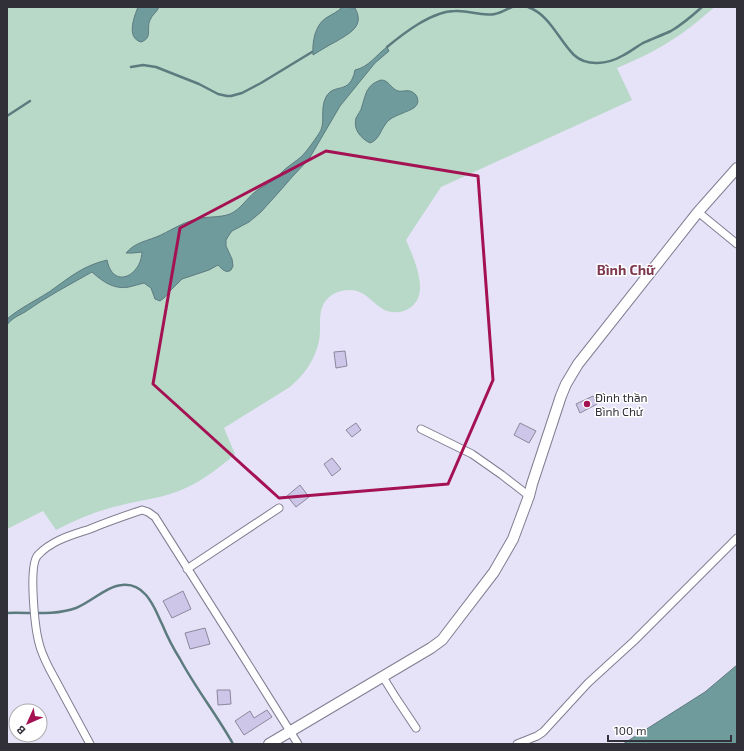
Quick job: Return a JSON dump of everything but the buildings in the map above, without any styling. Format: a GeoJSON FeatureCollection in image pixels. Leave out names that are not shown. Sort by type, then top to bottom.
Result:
{"type":"FeatureCollection","features":[{"type":"Feature","properties":{"kind":"street"},"geometry":{"type":"LineString","coordinates":[[269,744],[431,648],[445,636],[494,572],[513,539],[529,496],[561,396],[572,373],[698,212],[737,168]]}},
{"type":"Feature","properties":{"kind":"street"},"geometry":{"type":"LineString","coordinates":[[698,212],[737,244]]}},
{"type":"Feature","properties":{"kind":"street"},"geometry":{"type":"LineString","coordinates":[[421,429],[472,454],[529,496]]}},
{"type":"Feature","properties":{"kind":"street"},"geometry":{"type":"LineString","coordinates":[[187,569],[279,508]]}},
{"type":"Feature","properties":{"kind":"street"},"geometry":{"type":"LineString","coordinates":[[90,744],[46,662],[39,643],[33,596],[36,556],[48,546],[62,539],[142,510],[148,512],[155,518],[298,744]]}},
{"type":"Feature","properties":{"kind":"street"},"geometry":{"type":"LineString","coordinates":[[516,744],[537,736],[543,732],[588,683],[634,641],[737,538]]}},
{"type":"Feature","properties":{"kind":"street"},"geometry":{"type":"LineString","coordinates":[[383,677],[416,728]]}},
{"type":"Feature","properties":{"kind":"highlighted area"},"geometry":{"type":"Polygon","coordinates":[[[326,151],[478,176],[493,380],[448,484],[279,498],[153,384],[180,228],[326,151]]]}},
{"type":"Feature","properties":{"kind":"shaded area"},"geometry":{"type":"Polygon","coordinates":[[[7,7],[715,7],[666,44],[617,68],[632,100],[441,187],[406,240],[419,277],[419,295],[415,303],[408,309],[401,312],[390,312],[378,306],[361,292],[346,290],[336,293],[328,298],[322,308],[319,341],[312,361],[290,387],[224,428],[235,454],[221,466],[200,481],[184,489],[162,496],[105,509],[56,530],[43,511],[7,529],[7,7]]]}},
{"type":"Feature","properties":{"kind":"shaded area"},"geometry":{"type":"Polygon","coordinates":[[[138,7],[159,7],[150,20],[147,38],[141,42],[136,40],[132,32],[133,21],[138,7]]]}},
{"type":"Feature","properties":{"kind":"shaded area"},"geometry":{"type":"Polygon","coordinates":[[[342,7],[355,8],[358,14],[358,20],[355,28],[347,35],[313,55],[315,34],[319,25],[322,21],[337,12],[342,7]]]}},
{"type":"Feature","properties":{"kind":"shaded area"},"geometry":{"type":"Polygon","coordinates":[[[387,47],[389,51],[375,63],[340,106],[309,159],[261,212],[249,222],[232,231],[229,235],[226,240],[226,246],[232,259],[233,266],[231,270],[226,271],[218,265],[209,270],[182,279],[160,301],[155,299],[151,288],[144,283],[124,288],[113,286],[100,279],[92,272],[41,301],[13,319],[7,325],[7,319],[12,315],[83,269],[107,260],[110,269],[115,275],[120,277],[126,276],[137,268],[142,252],[126,253],[133,246],[188,222],[201,218],[218,217],[230,214],[237,209],[255,192],[301,157],[321,131],[324,102],[329,93],[333,90],[346,86],[353,78],[355,70],[368,64],[387,47]]]}},
{"type":"Feature","properties":{"kind":"shaded area"},"geometry":{"type":"Polygon","coordinates":[[[381,80],[386,81],[398,91],[408,91],[413,93],[416,95],[418,100],[416,106],[412,109],[389,120],[376,139],[370,143],[363,139],[358,133],[355,122],[367,90],[372,84],[381,80]]]}},
{"type":"Feature","properties":{"kind":"shaded area"},"geometry":{"type":"Polygon","coordinates":[[[737,665],[737,744],[623,744],[705,692],[737,665]]]}},
{"type":"Feature","properties":{"kind":"waterway"},"geometry":{"type":"LineString","coordinates":[[387,47],[419,24],[446,12],[460,11],[490,15],[512,7]]}},
{"type":"Feature","properties":{"kind":"waterway"},"geometry":{"type":"LineString","coordinates":[[528,7],[536,11],[548,21],[574,55],[579,59],[591,63],[610,61],[628,53],[643,43],[671,31],[702,7]]}},
{"type":"Feature","properties":{"kind":"waterway"},"geometry":{"type":"LineString","coordinates":[[131,67],[143,65],[156,67],[199,84],[218,94],[231,96],[242,93],[261,83],[312,52]]}},
{"type":"Feature","properties":{"kind":"waterway"},"geometry":{"type":"LineString","coordinates":[[7,116],[30,101]]}},
{"type":"Feature","properties":{"kind":"waterway"},"geometry":{"type":"LineString","coordinates":[[7,613],[59,612],[76,608],[116,586],[129,585],[138,588],[149,598],[175,651],[233,744]]}},
{"type":"Feature","properties":{"kind":"place","name":"Đình thần Bình Chử"},"geometry":{"type":"Point","coordinates":[587,404]}},
{"type":"Feature","properties":{"kind":"district","name":"Bình Chữ"},"geometry":{"type":"Point","coordinates":[626,269]}}]}
